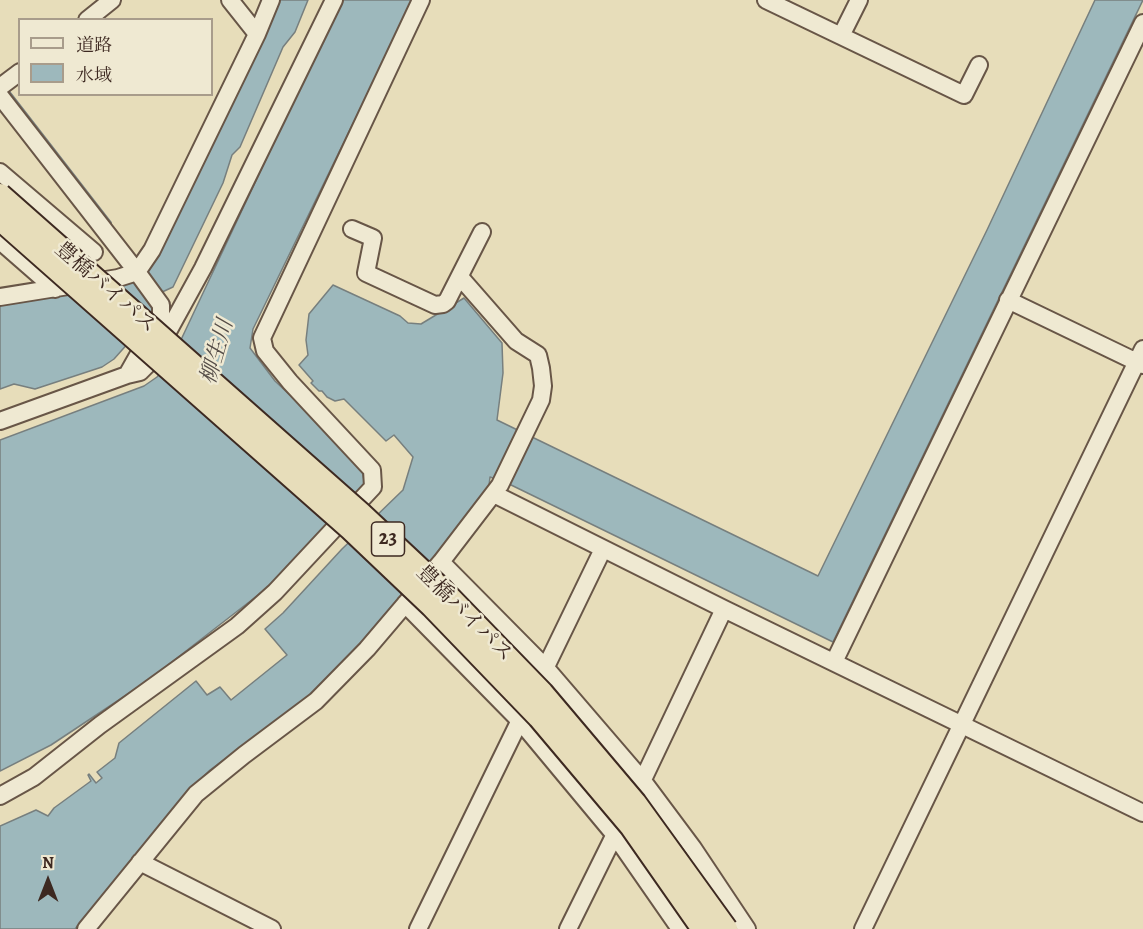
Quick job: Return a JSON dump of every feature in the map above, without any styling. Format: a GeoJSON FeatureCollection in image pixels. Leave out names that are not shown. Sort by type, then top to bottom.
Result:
{"type":"FeatureCollection","features":[{"type":"Feature","properties":{"kind":"highway","name":"豊橋バイパス"},"geometry":{"type":"LineString","coordinates":[[0,195],[361,514],[441,589],[542,693],[635,803],[726,929]]}},
{"type":"Feature","properties":{"kind":"highway","name":"豊橋バイパス"},"geometry":{"type":"LineString","coordinates":[[0,219],[351,529],[432,606],[547,726],[631,826],[704,929]]}},
{"type":"Feature","properties":{"kind":"street"},"geometry":{"type":"LineString","coordinates":[[90,18],[112,0]]}},
{"type":"Feature","properties":{"kind":"street"},"geometry":{"type":"LineString","coordinates":[[230,0],[257,34]]}},
{"type":"Feature","properties":{"kind":"street"},"geometry":{"type":"LineString","coordinates":[[0,297],[118,278],[140,267],[257,34],[271,0]]}},
{"type":"Feature","properties":{"kind":"street"},"geometry":{"type":"LineString","coordinates":[[0,421],[140,372],[147,366],[168,334],[203,268],[334,0]]}},
{"type":"Feature","properties":{"kind":"street"},"geometry":{"type":"LineString","coordinates":[[0,796],[34,777],[100,725],[237,626],[275,592],[374,487],[372,470],[303,396],[265,351],[262,338],[421,0]]}},
{"type":"Feature","properties":{"kind":"street"},"geometry":{"type":"LineString","coordinates":[[766,0],[964,96],[979,65]]}},
{"type":"Feature","properties":{"kind":"street"},"geometry":{"type":"LineString","coordinates":[[841,36],[859,0]]}},
{"type":"Feature","properties":{"kind":"street"},"geometry":{"type":"LineString","coordinates":[[836,657],[1143,23]]}},
{"type":"Feature","properties":{"kind":"street"},"geometry":{"type":"LineString","coordinates":[[0,96],[109,238],[140,267],[161,306],[161,315],[127,375]]}},
{"type":"Feature","properties":{"kind":"street"},"geometry":{"type":"LineString","coordinates":[[0,172],[94,252]]}},
{"type":"Feature","properties":{"kind":"street"},"geometry":{"type":"LineString","coordinates":[[352,229],[373,238],[366,273],[431,304],[443,304],[460,277],[482,232]]}},
{"type":"Feature","properties":{"kind":"street"},"geometry":{"type":"LineString","coordinates":[[55,289],[109,238]]}},
{"type":"Feature","properties":{"kind":"street"},"geometry":{"type":"LineString","coordinates":[[0,241],[55,289]]}},
{"type":"Feature","properties":{"kind":"street"},"geometry":{"type":"LineString","coordinates":[[87,929],[196,794],[316,701],[367,649],[441,562],[494,493],[541,400],[543,387],[541,368],[538,355],[516,341],[460,277]]}},
{"type":"Feature","properties":{"kind":"street"},"geometry":{"type":"LineString","coordinates":[[863,929],[1141,358],[1008,300]]}},
{"type":"Feature","properties":{"kind":"street"},"geometry":{"type":"LineString","coordinates":[[494,493],[724,609],[836,657],[965,720],[1143,813]]}},
{"type":"Feature","properties":{"kind":"street"},"geometry":{"type":"LineString","coordinates":[[418,929],[603,549]]}},
{"type":"Feature","properties":{"kind":"street"},"geometry":{"type":"LineString","coordinates":[[441,562],[545,668],[643,781],[693,848],[747,929]]}},
{"type":"Feature","properties":{"kind":"street"},"geometry":{"type":"LineString","coordinates":[[405,604],[520,721],[614,834],[680,929]]}},
{"type":"Feature","properties":{"kind":"street"},"geometry":{"type":"LineString","coordinates":[[568,929],[614,834],[643,781],[724,609]]}},
{"type":"Feature","properties":{"kind":"street"},"geometry":{"type":"LineString","coordinates":[[140,862],[272,929]]}},
{"type":"Feature","properties":{"kind":"water"},"geometry":{"type":"Polygon","coordinates":[[[279,0],[308,0],[295,32],[283,47],[240,147],[232,155],[223,183],[173,287],[160,293],[155,309],[138,332],[114,359],[102,367],[35,389],[14,384],[0,389],[0,303],[128,283],[151,267],[264,36],[279,0]]]}},
{"type":"Feature","properties":{"kind":"water","name":"柳生川"},"geometry":{"type":"Polygon","coordinates":[[[341,0],[413,0],[253,329],[250,348],[275,381],[310,414],[362,470],[365,485],[271,585],[146,682],[51,745],[0,771],[0,440],[144,386],[157,377],[171,361],[341,0]]]}},
{"type":"Feature","properties":{"kind":"water"},"geometry":{"type":"Polygon","coordinates":[[[1095,0],[1143,0],[833,642],[507,483],[490,477],[488,493],[341,666],[303,701],[210,770],[193,787],[75,929],[0,929],[0,826],[36,810],[48,816],[54,808],[91,781],[89,774],[96,783],[102,778],[97,772],[115,758],[119,743],[196,681],[207,695],[220,687],[231,700],[287,655],[265,629],[403,490],[413,457],[394,435],[386,441],[344,399],[335,401],[319,391],[299,365],[308,355],[306,340],[309,314],[333,285],[400,316],[408,323],[421,324],[464,298],[502,343],[503,373],[497,420],[818,576],[987,230],[1095,0]]]}},
{"type":"Feature","properties":{"kind":"waterway"},"geometry":{"type":"LineString","coordinates":[[6,89],[110,223]]}}]}
